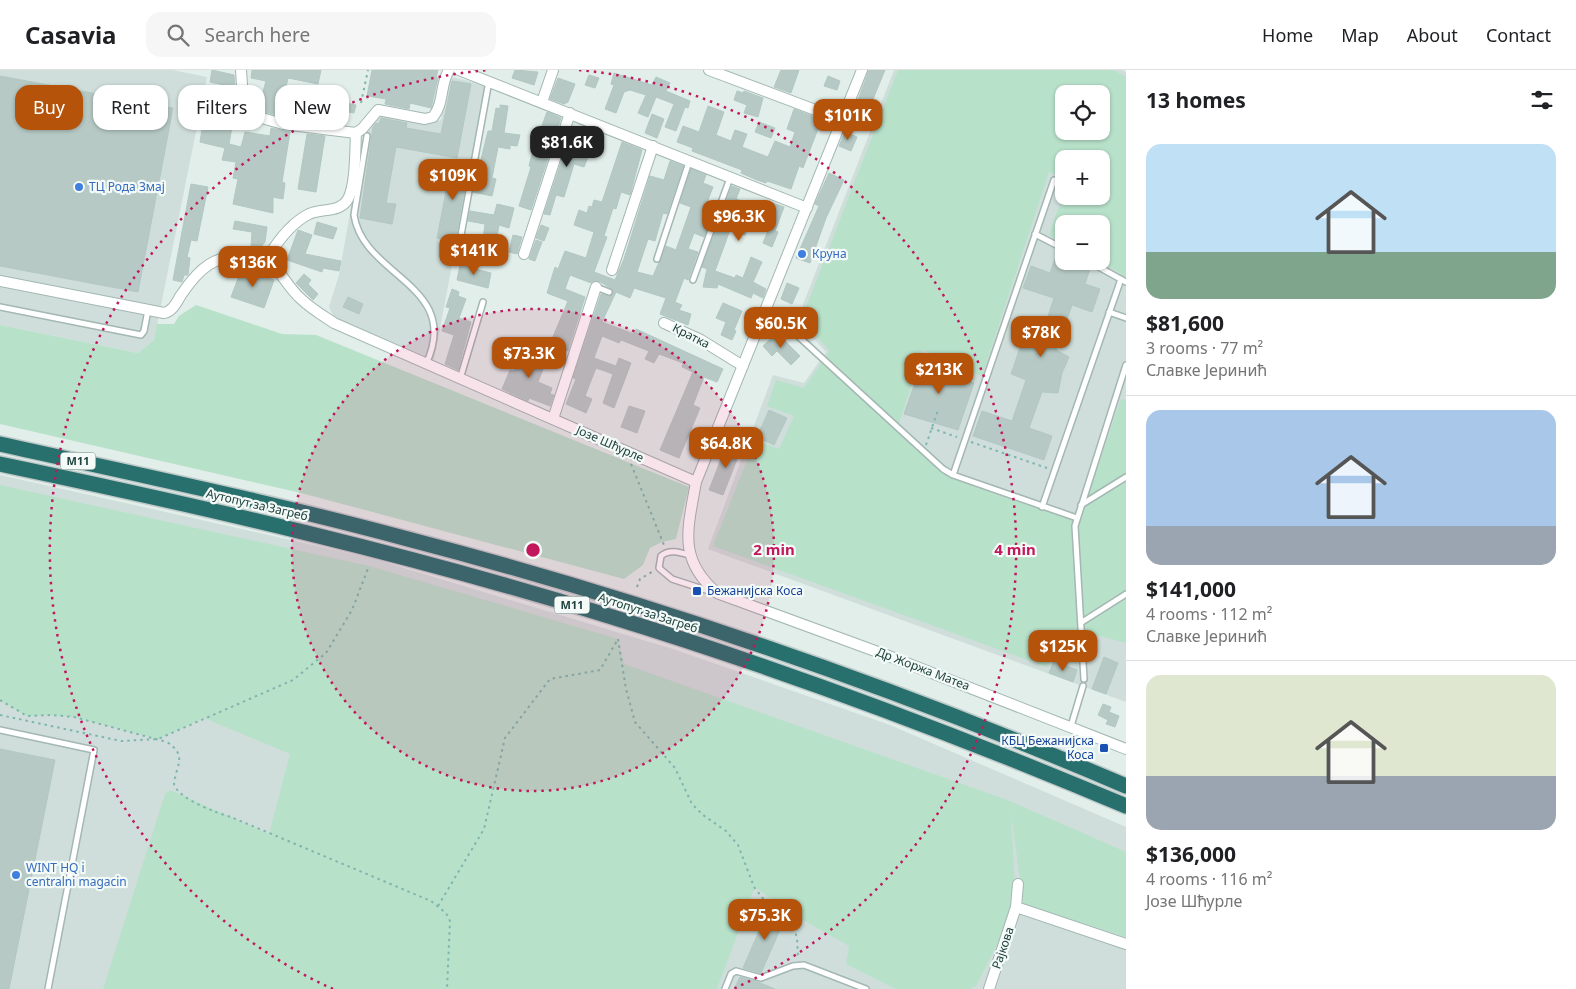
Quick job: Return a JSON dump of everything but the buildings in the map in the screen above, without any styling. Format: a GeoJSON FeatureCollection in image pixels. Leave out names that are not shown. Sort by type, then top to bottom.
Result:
{"type":"FeatureCollection","features":[{"type":"Feature","properties":{"kind":"highway","name":"Аутопут за Загреб"},"geometry":{"type":"LineString","coordinates":[[0,444],[313,514],[422,542],[593,591],[854,679],[952,715],[1126,786]]}},
{"type":"Feature","properties":{"kind":"highway","name":"Аутопут за Загреб"},"geometry":{"type":"LineString","coordinates":[[0,464],[308,532],[427,563],[606,615],[862,701],[1126,806]]}},
{"type":"Feature","properties":{"kind":"street"},"geometry":{"type":"LineString","coordinates":[[241,70],[243,100],[251,115],[283,124],[356,133],[362,129],[378,110],[425,119],[433,118],[438,109],[444,79],[449,70]]}},
{"type":"Feature","properties":{"kind":"street"},"geometry":{"type":"LineString","coordinates":[[459,70],[476,73],[490,81],[807,208]]}},
{"type":"Feature","properties":{"kind":"street"},"geometry":{"type":"LineString","coordinates":[[542,102],[553,70]]}},
{"type":"Feature","properties":{"kind":"street"},"geometry":{"type":"LineString","coordinates":[[709,70],[842,120]]}},
{"type":"Feature","properties":{"kind":"street"},"geometry":{"type":"LineString","coordinates":[[717,593],[704,581],[689,555],[689,528],[696,482],[862,70]]}},
{"type":"Feature","properties":{"kind":"street"},"geometry":{"type":"LineString","coordinates":[[524,254],[570,113]]}},
{"type":"Feature","properties":{"kind":"street"},"geometry":{"type":"LineString","coordinates":[[0,281],[164,313],[171,310],[198,272],[211,262],[224,258],[245,256],[267,259],[286,233],[302,218],[311,213],[339,207],[348,199],[352,182],[356,133]]}},
{"type":"Feature","properties":{"kind":"street"},"geometry":{"type":"LineString","coordinates":[[612,270],[653,146]]}},
{"type":"Feature","properties":{"kind":"street","name":"Јозе Шћурле"},"geometry":{"type":"LineString","coordinates":[[267,259],[299,298],[334,323],[460,380],[696,482]]}},
{"type":"Feature","properties":{"kind":"street"},"geometry":{"type":"LineString","coordinates":[[553,419],[596,287]]}},
{"type":"Feature","properties":{"kind":"street","name":"Кратка"},"geometry":{"type":"LineString","coordinates":[[664,323],[701,340],[743,366]]}},
{"type":"Feature","properties":{"kind":"street","name":"Др Жоржа Матеа"},"geometry":{"type":"LineString","coordinates":[[717,593],[1071,726],[1126,750]]}},
{"type":"Feature","properties":{"kind":"street","name":"Рајкова"},"geometry":{"type":"LineString","coordinates":[[989,989],[1016,908],[1018,884]]}},
{"type":"Feature","properties":{"kind":"street"},"geometry":{"type":"LineString","coordinates":[[1016,908],[1126,944]]}},
{"type":"Feature","properties":{"kind":"lane"},"geometry":{"type":"LineString","coordinates":[[462,235],[490,81]]}},
{"type":"Feature","properties":{"kind":"lane"},"geometry":{"type":"LineString","coordinates":[[368,136],[354,215],[355,223],[363,242],[417,292],[429,307],[433,319],[433,342],[426,364]]}},
{"type":"Feature","properties":{"kind":"lane"},"geometry":{"type":"LineString","coordinates":[[656,259],[689,161]]}},
{"type":"Feature","properties":{"kind":"lane"},"geometry":{"type":"LineString","coordinates":[[693,280],[730,177]]}},
{"type":"Feature","properties":{"kind":"lane"},"geometry":{"type":"LineString","coordinates":[[953,474],[1054,180]]}},
{"type":"Feature","properties":{"kind":"lane"},"geometry":{"type":"LineString","coordinates":[[1035,234],[1055,244]]}},
{"type":"Feature","properties":{"kind":"lane"},"geometry":{"type":"LineString","coordinates":[[1042,507],[1109,312],[1123,281],[1104,270]]}},
{"type":"Feature","properties":{"kind":"lane"},"geometry":{"type":"LineString","coordinates":[[596,287],[609,292]]}},
{"type":"Feature","properties":{"kind":"lane"},"geometry":{"type":"LineString","coordinates":[[460,380],[482,302]]}},
{"type":"Feature","properties":{"kind":"lane"},"geometry":{"type":"LineString","coordinates":[[0,308],[141,335],[144,331],[148,310]]}},
{"type":"Feature","properties":{"kind":"lane"},"geometry":{"type":"LineString","coordinates":[[765,312],[787,326],[924,452],[953,474],[1077,518]]}},
{"type":"Feature","properties":{"kind":"lane"},"geometry":{"type":"LineString","coordinates":[[1109,312],[1126,318]]}},
{"type":"Feature","properties":{"kind":"lane"},"geometry":{"type":"LineString","coordinates":[[1084,679],[1082,622],[1074,536],[1077,518],[1126,365]]}},
{"type":"Feature","properties":{"kind":"lane"},"geometry":{"type":"LineString","coordinates":[[1081,506],[1126,477]]}},
{"type":"Feature","properties":{"kind":"lane"},"geometry":{"type":"LineString","coordinates":[[689,555],[675,551],[667,552],[659,560],[660,570],[672,579],[717,593]]}},
{"type":"Feature","properties":{"kind":"lane"},"geometry":{"type":"LineString","coordinates":[[1082,622],[1126,594]]}},
{"type":"Feature","properties":{"kind":"lane"},"geometry":{"type":"LineString","coordinates":[[1071,726],[1083,686]]}},
{"type":"Feature","properties":{"kind":"lane"},"geometry":{"type":"LineString","coordinates":[[0,730],[94,750],[48,989]]}},
{"type":"Feature","properties":{"kind":"lane"},"geometry":{"type":"LineString","coordinates":[[725,989],[731,974],[736,971],[761,978],[799,965],[811,967],[866,989]]}},
{"type":"Feature","properties":{"kind":"path"},"geometry":{"type":"LineString","coordinates":[[361,103],[368,70]]}},
{"type":"Feature","properties":{"kind":"path"},"geometry":{"type":"LineString","coordinates":[[924,452],[938,410]]}},
{"type":"Feature","properties":{"kind":"path"},"geometry":{"type":"LineString","coordinates":[[931,428],[1054,471]]}},
{"type":"Feature","properties":{"kind":"path"},"geometry":{"type":"LineString","coordinates":[[626,451],[667,552]]}},
{"type":"Feature","properties":{"kind":"path"},"geometry":{"type":"LineString","coordinates":[[0,715],[121,741],[158,739],[293,680],[320,658],[326,653],[352,610],[369,566]]}},
{"type":"Feature","properties":{"kind":"path"},"geometry":{"type":"LineString","coordinates":[[637,587],[640,579],[647,573],[660,570]]}},
{"type":"Feature","properties":{"kind":"path"},"geometry":{"type":"LineString","coordinates":[[438,906],[484,829],[505,738],[550,679],[600,670],[618,639],[626,689],[635,722],[674,768],[692,804],[703,815],[726,831],[738,845],[754,887],[766,902],[790,917],[797,938],[799,965]]}},
{"type":"Feature","properties":{"kind":"path"},"geometry":{"type":"LineString","coordinates":[[0,700],[27,716],[51,715],[74,717],[158,739],[175,747],[178,754],[180,763],[174,784],[180,793],[212,811],[231,817],[438,906],[446,912],[450,920],[447,989]]}},
{"type":"Feature","properties":{"kind":"shaded area","name":"ТЦ Рода Змај"},"geometry":{"type":"Polygon","coordinates":[[[0,70],[172,70],[207,77],[205,85],[178,85],[178,130],[196,130],[154,340],[138,353],[0,325],[0,70]]]}},
{"type":"Feature","properties":{"kind":"shaded area"},"geometry":{"type":"Polygon","coordinates":[[[894,70],[1122,70],[1126,72],[1126,702],[708,549],[773,375],[804,383],[826,352],[797,320],[894,70]]]}},
{"type":"Feature","properties":{"kind":"shaded area"},"geometry":{"type":"Polygon","coordinates":[[[451,77],[486,85],[434,360],[334,317],[329,307],[339,275],[364,135],[376,114],[428,123],[441,120],[447,81],[451,77]]]}},
{"type":"Feature","properties":{"kind":"shaded area"},"geometry":{"type":"Polygon","coordinates":[[[0,475],[371,558],[676,650],[890,725],[1126,827],[1126,989],[0,989],[0,475]]]}},
{"type":"Feature","properties":{"kind":"green space"},"geometry":{"type":"Polygon","coordinates":[[[898,70],[1113,70],[1126,77],[1126,277],[1110,267],[1110,215],[1056,215],[1059,205],[1110,205],[1110,150],[1055,150],[1055,174],[1049,172],[982,376],[954,366],[955,361],[923,350],[898,426],[826,359],[829,350],[801,320],[898,70]]]}},
{"type":"Feature","properties":{"kind":"green space"},"geometry":{"type":"Polygon","coordinates":[[[1055,218],[1055,238],[1049,235],[1055,218]]]}},
{"type":"Feature","properties":{"kind":"green space"},"geometry":{"type":"Polygon","coordinates":[[[196,305],[282,334],[316,335],[689,487],[676,539],[662,542],[650,548],[643,565],[624,579],[301,493],[0,424],[0,325],[138,353],[154,340],[157,324],[174,324],[179,316],[196,305]]]}},
{"type":"Feature","properties":{"kind":"green space"},"geometry":{"type":"Polygon","coordinates":[[[822,362],[953,479],[1079,521],[1121,399],[1126,400],[1126,643],[1074,629],[1077,664],[1053,656],[1047,667],[713,546],[755,440],[779,449],[794,416],[767,406],[776,380],[804,388],[822,362]]]}},
{"type":"Feature","properties":{"kind":"green space"},"geometry":{"type":"Polygon","coordinates":[[[0,485],[369,566],[618,639],[624,664],[1010,801],[1126,852],[1126,937],[1023,904],[1011,811],[1016,907],[976,986],[970,989],[896,989],[846,964],[849,946],[786,910],[755,887],[717,989],[103,989],[165,794],[170,790],[269,834],[290,754],[204,718],[158,739],[74,717],[51,715],[27,716],[0,700],[0,485]]]}},
{"type":"Feature","properties":{"kind":"place","name":"ТЦ Рода Змај"},"geometry":{"type":"Point","coordinates":[79,187]}},
{"type":"Feature","properties":{"kind":"place","name":"Круна"},"geometry":{"type":"Point","coordinates":[802,254]}},
{"type":"Feature","properties":{"kind":"place","name":"Бежанијска Коса"},"geometry":{"type":"Point","coordinates":[697,591]}},
{"type":"Feature","properties":{"kind":"place","name":"КБЦ Бежанијска Коса"},"geometry":{"type":"Point","coordinates":[1104,748]}},
{"type":"Feature","properties":{"kind":"place","name":"WINT HQ i centralni magacin"},"geometry":{"type":"Point","coordinates":[16,875]}}]}
